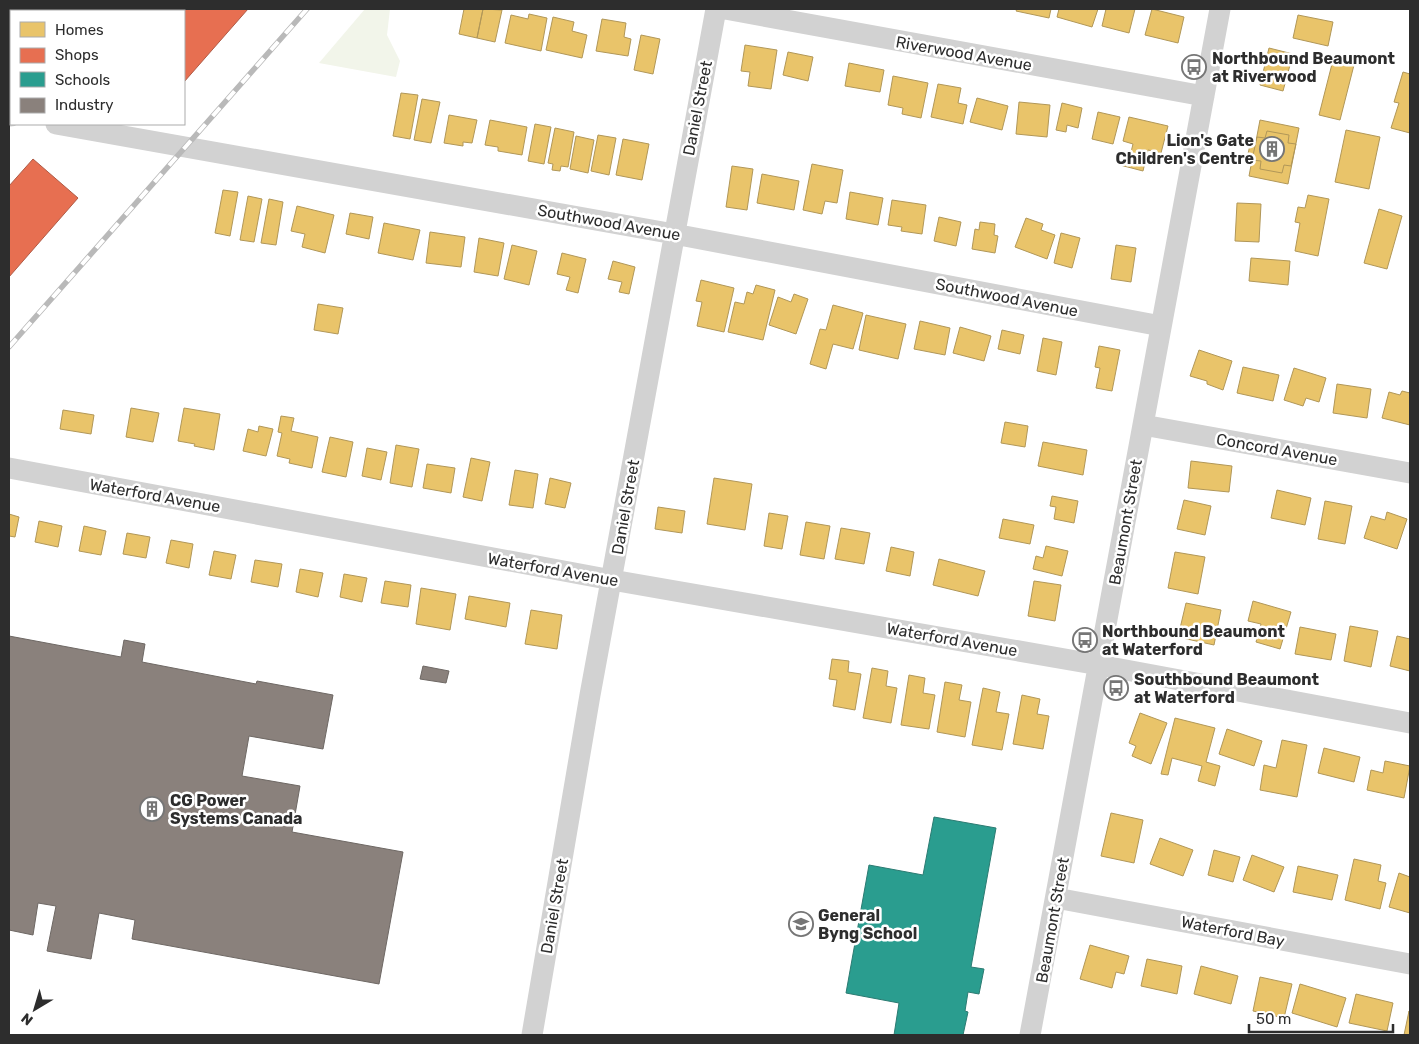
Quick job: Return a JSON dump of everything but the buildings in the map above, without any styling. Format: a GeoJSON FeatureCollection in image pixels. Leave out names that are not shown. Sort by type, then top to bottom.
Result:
{"type":"FeatureCollection","features":[{"type":"Feature","properties":{"kind":"street","name":"Daniel Street"},"geometry":{"type":"LineString","coordinates":[[532,1035],[590,695],[716,9]]}},
{"type":"Feature","properties":{"kind":"street","name":"Riverwood Avenue"},"geometry":{"type":"LineString","coordinates":[[725,9],[1204,96]]}},
{"type":"Feature","properties":{"kind":"street","name":"Beaumont Street"},"geometry":{"type":"LineString","coordinates":[[1030,1035],[1220,9]]}},
{"type":"Feature","properties":{"kind":"street","name":"Southwood Avenue"},"geometry":{"type":"LineString","coordinates":[[62,125],[674,234],[1161,326]]}},
{"type":"Feature","properties":{"kind":"street","name":"Concord Avenue"},"geometry":{"type":"LineString","coordinates":[[1143,425],[1410,473]]}},
{"type":"Feature","properties":{"kind":"street","name":"Waterford Avenue"},"geometry":{"type":"LineString","coordinates":[[9,468],[612,580],[1099,665]]}},
{"type":"Feature","properties":{"kind":"street"},"geometry":{"type":"LineString","coordinates":[[1099,665],[1410,723]]}},
{"type":"Feature","properties":{"kind":"street","name":"Waterford Bay"},"geometry":{"type":"LineString","coordinates":[[1056,898],[1410,964]]}},
{"type":"Feature","properties":{"kind":"shaded area"},"geometry":{"type":"Polygon","coordinates":[[[365,9],[390,9],[387,35],[400,61],[396,77],[319,63],[365,9]]]}},
{"type":"Feature","properties":{"kind":"railway"},"geometry":{"type":"LineString","coordinates":[[9,347],[307,9]]}},
{"type":"Feature","properties":{"kind":"place","name":"Northbound Beaumont at Riverwood"},"geometry":{"type":"Point","coordinates":[1194,67]}},
{"type":"Feature","properties":{"kind":"place","name":"Lion's Gate Children's Centre"},"geometry":{"type":"Point","coordinates":[1272,149]}},
{"type":"Feature","properties":{"kind":"place","name":"Northbound Beaumont at Waterford"},"geometry":{"type":"Point","coordinates":[1085,640]}},
{"type":"Feature","properties":{"kind":"place","name":"Southbound Beaumont at Waterford"},"geometry":{"type":"Point","coordinates":[1116,688]}},
{"type":"Feature","properties":{"kind":"place","name":"CG Power Systems Canada"},"geometry":{"type":"Point","coordinates":[152,809]}},
{"type":"Feature","properties":{"kind":"place","name":"General Byng School"},"geometry":{"type":"Point","coordinates":[801,924]}}]}
